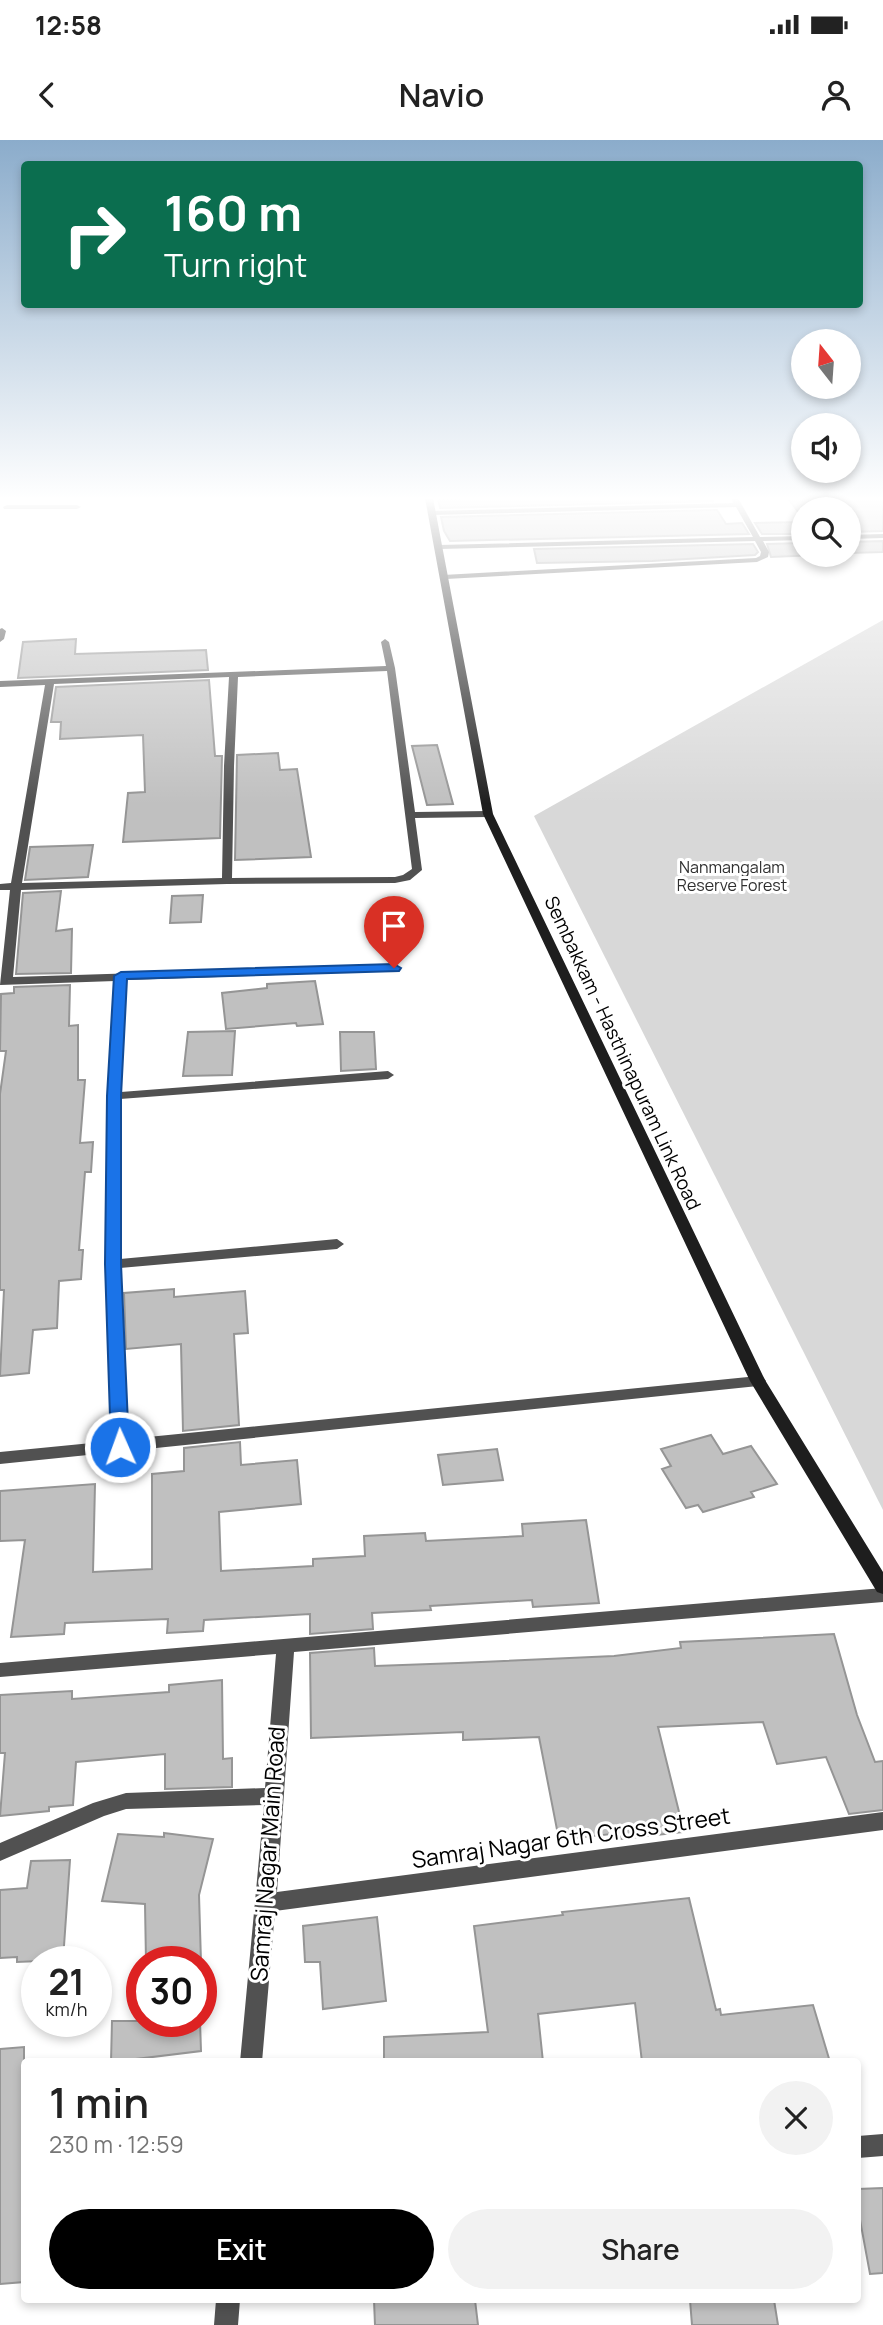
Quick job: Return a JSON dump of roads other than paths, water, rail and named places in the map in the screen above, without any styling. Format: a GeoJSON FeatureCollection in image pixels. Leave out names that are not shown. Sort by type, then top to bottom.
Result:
{"type":"FeatureCollection","features":[{"type":"Feature","properties":{"kind":"street","name":"Sembakkam - Hasthinapuram Link Road"},"geometry":{"type":"LineString","coordinates":[[450,600],[488,814],[758,1381],[883,1587]]}},
{"type":"Feature","properties":{"kind":"street"},"geometry":{"type":"LineString","coordinates":[[0,887],[406,878],[417,870],[386,642]]}},
{"type":"Feature","properties":{"kind":"street"},"geometry":{"type":"LineString","coordinates":[[0,684],[391,668]]}},
{"type":"Feature","properties":{"kind":"street"},"geometry":{"type":"LineString","coordinates":[[227,881],[234,675]]}},
{"type":"Feature","properties":{"kind":"street"},"geometry":{"type":"LineString","coordinates":[[50,683],[16,886],[4,980],[394,968]]}},
{"type":"Feature","properties":{"kind":"street"},"geometry":{"type":"LineString","coordinates":[[409,815],[488,814]]}},
{"type":"Feature","properties":{"kind":"street"},"geometry":{"type":"LineString","coordinates":[[120,1447],[113,1264],[114,1096],[121,976]]}},
{"type":"Feature","properties":{"kind":"street"},"geometry":{"type":"LineString","coordinates":[[114,1096],[388,1075]]}},
{"type":"Feature","properties":{"kind":"street"},"geometry":{"type":"LineString","coordinates":[[113,1264],[337,1244]]}},
{"type":"Feature","properties":{"kind":"street"},"geometry":{"type":"LineString","coordinates":[[0,1458],[758,1381]]}},
{"type":"Feature","properties":{"kind":"street"},"geometry":{"type":"LineString","coordinates":[[0,1670],[883,1595]]}},
{"type":"Feature","properties":{"kind":"street","name":"Samraj Nagar Main Road"},"geometry":{"type":"LineString","coordinates":[[251,2058],[285,1647]]}},
{"type":"Feature","properties":{"kind":"street"},"geometry":{"type":"LineString","coordinates":[[0,1852],[126,1801],[272,1796]]}},
{"type":"Feature","properties":{"kind":"street","name":"Samraj Nagar 6th Cross Street"},"geometry":{"type":"LineString","coordinates":[[266,1903],[883,1821]]}},
{"type":"Feature","properties":{"kind":"street"},"geometry":{"type":"LineString","coordinates":[[861,2147],[883,2145]]}},
{"type":"Feature","properties":{"kind":"street"},"geometry":{"type":"LineString","coordinates":[[226,2325],[228,2303]]}},
{"type":"Feature","properties":{"kind":"park label","name":"Nanmangalam Reserve Forest"},"geometry":{"type":"Point","coordinates":[732,876]}}]}
